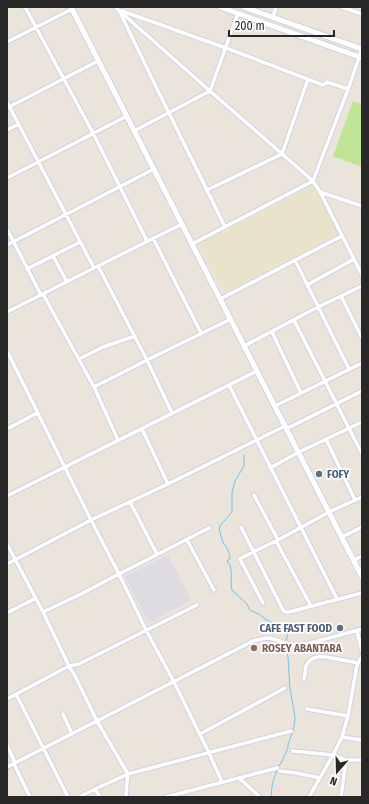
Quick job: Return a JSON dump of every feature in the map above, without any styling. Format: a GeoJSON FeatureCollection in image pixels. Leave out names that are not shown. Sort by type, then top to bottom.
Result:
{"type":"FeatureCollection","features":[{"type":"Feature","properties":{"kind":"main road"},"geometry":{"type":"LineString","coordinates":[[220,7],[360,58]]}},
{"type":"Feature","properties":{"kind":"main road"},"geometry":{"type":"LineString","coordinates":[[244,7],[362,49]]}},
{"type":"Feature","properties":{"kind":"main road"},"geometry":{"type":"LineString","coordinates":[[71,8],[362,576]]}},
{"type":"Feature","properties":{"kind":"street"},"geometry":{"type":"LineString","coordinates":[[25,7],[93,133],[147,241]]}},
{"type":"Feature","properties":{"kind":"street"},"geometry":{"type":"LineString","coordinates":[[273,17],[276,7]]}},
{"type":"Feature","properties":{"kind":"street"},"geometry":{"type":"LineString","coordinates":[[342,7],[362,14]]}},
{"type":"Feature","properties":{"kind":"street"},"geometry":{"type":"LineString","coordinates":[[7,42],[71,8]]}},
{"type":"Feature","properties":{"kind":"street"},"geometry":{"type":"LineString","coordinates":[[117,8],[308,79],[323,84],[327,82],[348,89]]}},
{"type":"Feature","properties":{"kind":"street"},"geometry":{"type":"LineString","coordinates":[[117,8],[314,182],[362,273]]}},
{"type":"Feature","properties":{"kind":"street"},"geometry":{"type":"LineString","coordinates":[[117,8],[225,227]]}},
{"type":"Feature","properties":{"kind":"street"},"geometry":{"type":"LineString","coordinates":[[134,131],[210,91],[238,13]]}},
{"type":"Feature","properties":{"kind":"street"},"geometry":{"type":"LineString","coordinates":[[192,244],[314,182],[362,49]]}},
{"type":"Feature","properties":{"kind":"street"},"geometry":{"type":"LineString","coordinates":[[8,107],[98,61]]}},
{"type":"Feature","properties":{"kind":"street"},"geometry":{"type":"LineString","coordinates":[[207,190],[282,154],[308,79]]}},
{"type":"Feature","properties":{"kind":"street"},"geometry":{"type":"LineString","coordinates":[[7,102],[8,107],[19,124],[94,268]]}},
{"type":"Feature","properties":{"kind":"street"},"geometry":{"type":"LineString","coordinates":[[7,178],[127,116]]}},
{"type":"Feature","properties":{"kind":"street"},"geometry":{"type":"LineString","coordinates":[[7,130],[19,124]]}},
{"type":"Feature","properties":{"kind":"street"},"geometry":{"type":"LineString","coordinates":[[7,245],[154,170]]}},
{"type":"Feature","properties":{"kind":"street"},"geometry":{"type":"LineString","coordinates":[[320,192],[362,206]]}},
{"type":"Feature","properties":{"kind":"street"},"geometry":{"type":"LineString","coordinates":[[7,312],[182,224]]}},
{"type":"Feature","properties":{"kind":"street"},"geometry":{"type":"LineString","coordinates":[[7,229],[94,387],[118,440]]}},
{"type":"Feature","properties":{"kind":"street"},"geometry":{"type":"LineString","coordinates":[[220,299],[342,236]]}},
{"type":"Feature","properties":{"kind":"street"},"geometry":{"type":"LineString","coordinates":[[153,238],[201,333]]}},
{"type":"Feature","properties":{"kind":"street"},"geometry":{"type":"LineString","coordinates":[[28,269],[80,242]]}},
{"type":"Feature","properties":{"kind":"street"},"geometry":{"type":"LineString","coordinates":[[53,256],[67,282]]}},
{"type":"Feature","properties":{"kind":"street"},"geometry":{"type":"LineString","coordinates":[[295,260],[349,369]]}},
{"type":"Feature","properties":{"kind":"street"},"geometry":{"type":"LineString","coordinates":[[307,285],[354,260]]}},
{"type":"Feature","properties":{"kind":"street"},"geometry":{"type":"LineString","coordinates":[[98,266],[135,336],[172,413]]}},
{"type":"Feature","properties":{"kind":"street"},"geometry":{"type":"LineString","coordinates":[[244,346],[318,307],[362,286]]}},
{"type":"Feature","properties":{"kind":"street"},"geometry":{"type":"LineString","coordinates":[[341,296],[362,338]]}},
{"type":"Feature","properties":{"kind":"street"},"geometry":{"type":"LineString","coordinates":[[94,387],[231,319]]}},
{"type":"Feature","properties":{"kind":"street"},"geometry":{"type":"LineString","coordinates":[[294,320],[362,454]]}},
{"type":"Feature","properties":{"kind":"street"},"geometry":{"type":"LineString","coordinates":[[272,332],[301,393]]}},
{"type":"Feature","properties":{"kind":"street"},"geometry":{"type":"LineString","coordinates":[[78,359],[103,347],[135,336]]}},
{"type":"Feature","properties":{"kind":"street"},"geometry":{"type":"LineString","coordinates":[[7,351],[146,630],[200,734],[222,782]]}},
{"type":"Feature","properties":{"kind":"street"},"geometry":{"type":"LineString","coordinates":[[275,406],[362,363]]}},
{"type":"Feature","properties":{"kind":"street"},"geometry":{"type":"LineString","coordinates":[[7,496],[257,371]]}},
{"type":"Feature","properties":{"kind":"street"},"geometry":{"type":"LineString","coordinates":[[229,385],[337,599]]}},
{"type":"Feature","properties":{"kind":"street"},"geometry":{"type":"LineString","coordinates":[[7,564],[91,520],[256,440],[362,391]]}},
{"type":"Feature","properties":{"kind":"street"},"geometry":{"type":"LineString","coordinates":[[7,429],[37,413]]}},
{"type":"Feature","properties":{"kind":"street"},"geometry":{"type":"LineString","coordinates":[[270,468],[299,452],[362,422]]}},
{"type":"Feature","properties":{"kind":"street"},"geometry":{"type":"LineString","coordinates":[[142,429],[168,484]]}},
{"type":"Feature","properties":{"kind":"street"},"geometry":{"type":"LineString","coordinates":[[326,439],[355,500]]}},
{"type":"Feature","properties":{"kind":"street"},"geometry":{"type":"LineString","coordinates":[[254,495],[311,606]]}},
{"type":"Feature","properties":{"kind":"street"},"geometry":{"type":"LineString","coordinates":[[263,603],[240,560],[241,558],[329,512],[362,497]]}},
{"type":"Feature","properties":{"kind":"street"},"geometry":{"type":"LineString","coordinates":[[130,502],[157,554]]}},
{"type":"Feature","properties":{"kind":"street"},"geometry":{"type":"LineString","coordinates":[[241,527],[285,612],[362,593]]}},
{"type":"Feature","properties":{"kind":"street"},"geometry":{"type":"LineString","coordinates":[[342,537],[362,527]]}},
{"type":"Feature","properties":{"kind":"street"},"geometry":{"type":"LineString","coordinates":[[43,612],[209,528]]}},
{"type":"Feature","properties":{"kind":"street"},"geometry":{"type":"LineString","coordinates":[[187,540],[214,590]]}},
{"type":"Feature","properties":{"kind":"street"},"geometry":{"type":"LineString","coordinates":[[7,544],[36,598],[97,721],[128,774],[126,797]]}},
{"type":"Feature","properties":{"kind":"street"},"geometry":{"type":"LineString","coordinates":[[354,560],[362,556]]}},
{"type":"Feature","properties":{"kind":"street"},"geometry":{"type":"LineString","coordinates":[[7,613],[36,598]]}},
{"type":"Feature","properties":{"kind":"street"},"geometry":{"type":"LineString","coordinates":[[7,699],[69,666],[79,664],[197,605]]}},
{"type":"Feature","properties":{"kind":"street"},"geometry":{"type":"LineString","coordinates":[[7,767],[253,641],[268,638],[292,645],[303,645],[362,629]]}},
{"type":"Feature","properties":{"kind":"street"},"geometry":{"type":"LineString","coordinates":[[357,631],[362,651]]}},
{"type":"Feature","properties":{"kind":"street"},"geometry":{"type":"LineString","coordinates":[[304,679],[307,665],[313,658],[319,656],[358,663]]}},
{"type":"Feature","properties":{"kind":"street"},"geometry":{"type":"LineString","coordinates":[[309,797],[342,737],[348,716],[357,665],[362,656]]}},
{"type":"Feature","properties":{"kind":"street"},"geometry":{"type":"LineString","coordinates":[[200,734],[285,688]]}},
{"type":"Feature","properties":{"kind":"street"},"geometry":{"type":"LineString","coordinates":[[16,694],[68,797]]}},
{"type":"Feature","properties":{"kind":"street"},"geometry":{"type":"LineString","coordinates":[[307,709],[348,716]]}},
{"type":"Feature","properties":{"kind":"street"},"geometry":{"type":"LineString","coordinates":[[63,714],[72,734]]}},
{"type":"Feature","properties":{"kind":"street"},"geometry":{"type":"LineString","coordinates":[[79,797],[128,774],[292,731]]}},
{"type":"Feature","properties":{"kind":"street"},"geometry":{"type":"LineString","coordinates":[[342,737],[362,740]]}},
{"type":"Feature","properties":{"kind":"street"},"geometry":{"type":"LineString","coordinates":[[7,745],[30,797]]}},
{"type":"Feature","properties":{"kind":"street"},"geometry":{"type":"LineString","coordinates":[[293,751],[333,755],[346,760],[362,760]]}},
{"type":"Feature","properties":{"kind":"street"},"geometry":{"type":"LineString","coordinates":[[342,797],[346,760]]}},
{"type":"Feature","properties":{"kind":"street"},"geometry":{"type":"LineString","coordinates":[[166,797],[277,768]]}},
{"type":"Feature","properties":{"kind":"street"},"geometry":{"type":"LineString","coordinates":[[280,771],[320,778]]}},
{"type":"Feature","properties":{"kind":"street"},"geometry":{"type":"LineString","coordinates":[[239,778],[260,797]]}},
{"type":"Feature","properties":{"kind":"street"},"geometry":{"type":"LineString","coordinates":[[95,789],[100,797]]}},
{"type":"Feature","properties":{"kind":"shaded area"},"geometry":{"type":"Polygon","coordinates":[[[314,186],[339,234],[224,292],[199,244],[314,186]]]}},
{"type":"Feature","properties":{"kind":"shaded area"},"geometry":{"type":"Polygon","coordinates":[[[168,555],[191,600],[149,623],[125,576],[168,555]]]}},
{"type":"Feature","properties":{"kind":"green space"},"geometry":{"type":"Polygon","coordinates":[[[353,101],[362,104],[362,167],[333,156],[353,101]]]}},
{"type":"Feature","properties":{"kind":"waterway"},"geometry":{"type":"LineString","coordinates":[[244,455],[244,466],[235,481],[232,493],[232,512],[219,528],[223,543],[227,548],[230,559],[227,562],[229,563],[231,569],[232,590],[247,604],[250,610],[278,626],[284,627],[288,632],[286,642]]}},
{"type":"Feature","properties":{"kind":"waterway"},"geometry":{"type":"LineString","coordinates":[[278,767],[288,748],[295,720],[290,689],[286,645]]}},
{"type":"Feature","properties":{"kind":"waterway"},"geometry":{"type":"LineString","coordinates":[[272,797],[272,787],[277,770]]}},
{"type":"Feature","properties":{"kind":"place","name":"FOFY"},"geometry":{"type":"Point","coordinates":[319,474]}},
{"type":"Feature","properties":{"kind":"place","name":"CAFE FAST FOOD"},"geometry":{"type":"Point","coordinates":[340,628]}},
{"type":"Feature","properties":{"kind":"place","name":"ROSEY ABANTARA"},"geometry":{"type":"Point","coordinates":[254,648]}}]}
